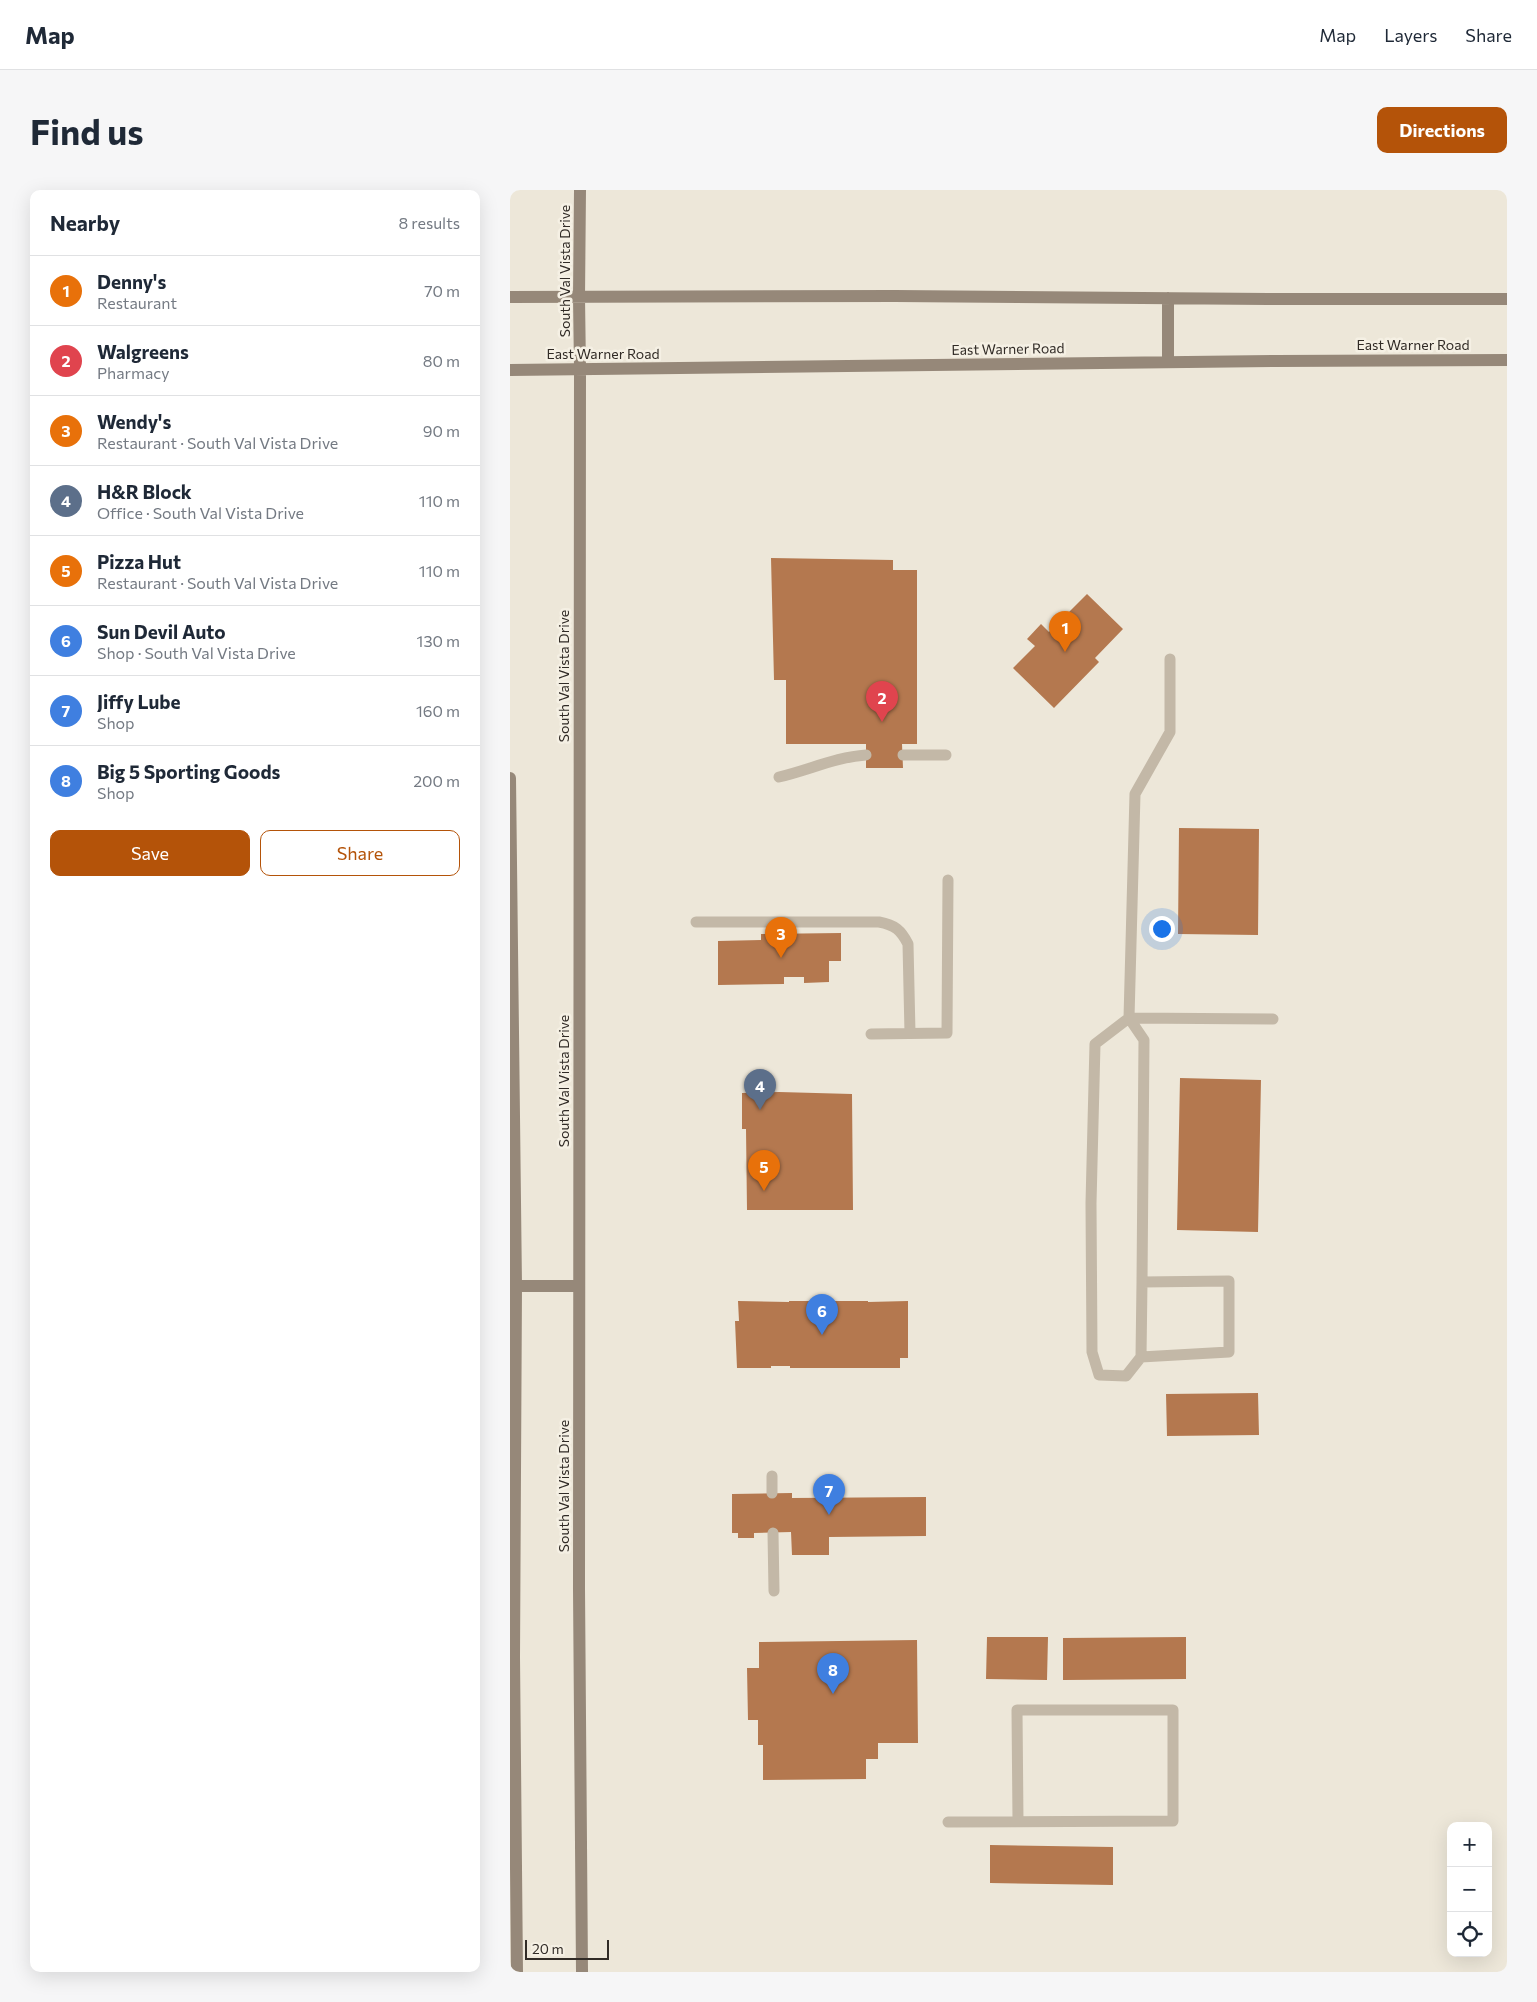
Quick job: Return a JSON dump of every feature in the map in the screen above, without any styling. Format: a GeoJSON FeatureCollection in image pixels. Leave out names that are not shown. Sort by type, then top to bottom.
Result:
{"type":"FeatureCollection","features":[{"type":"Feature","properties":{"kind":"main road","name":"South Val Vista Drive"},"geometry":{"type":"LineString","coordinates":[[580,190],[579,1589],[582,1972]]}},
{"type":"Feature","properties":{"kind":"main road"},"geometry":{"type":"LineString","coordinates":[[510,297],[905,296],[1507,299]]}},
{"type":"Feature","properties":{"kind":"main road"},"geometry":{"type":"LineString","coordinates":[[1168,298],[1168,362]]}},
{"type":"Feature","properties":{"kind":"main road","name":"East Warner Road"},"geometry":{"type":"LineString","coordinates":[[510,370],[1507,360]]}},
{"type":"Feature","properties":{"kind":"main road"},"geometry":{"type":"LineString","coordinates":[[510,778],[516,1286],[512,1657],[516,1972]]}},
{"type":"Feature","properties":{"kind":"main road"},"geometry":{"type":"LineString","coordinates":[[516,1286],[579,1286]]}},
{"type":"Feature","properties":{"kind":"lane"},"geometry":{"type":"LineString","coordinates":[[1170,660],[1170,732],[1135,794],[1129,1018],[1144,1040],[1141,1357],[1126,1376],[1099,1375],[1092,1352],[1091,1202],[1095,1044],[1129,1018],[1273,1019]]}},
{"type":"Feature","properties":{"kind":"lane"},"geometry":{"type":"LineString","coordinates":[[779,777],[806,770],[832,760],[866,755]]}},
{"type":"Feature","properties":{"kind":"lane"},"geometry":{"type":"LineString","coordinates":[[903,755],[946,755]]}},
{"type":"Feature","properties":{"kind":"lane"},"geometry":{"type":"LineString","coordinates":[[871,1034],[947,1033],[948,880]]}},
{"type":"Feature","properties":{"kind":"lane"},"geometry":{"type":"LineString","coordinates":[[696,922],[888,923],[902,932],[908,944],[910,1033]]}},
{"type":"Feature","properties":{"kind":"lane"},"geometry":{"type":"LineString","coordinates":[[1141,1357],[1229,1352],[1229,1281],[1142,1282]]}},
{"type":"Feature","properties":{"kind":"lane"},"geometry":{"type":"LineString","coordinates":[[772,1476],[772,1493]]}},
{"type":"Feature","properties":{"kind":"lane"},"geometry":{"type":"LineString","coordinates":[[773,1532],[774,1591]]}},
{"type":"Feature","properties":{"kind":"lane"},"geometry":{"type":"LineString","coordinates":[[948,1822],[1173,1821],[1173,1710],[1018,1710],[1018,1821]]}},
{"type":"Feature","properties":{"kind":"building"},"geometry":{"type":"Polygon","coordinates":[[[771,558],[893,560],[893,570],[917,570],[917,744],[902,744],[903,768],[866,768],[866,744],[786,744],[786,680],[774,680],[771,558]]]}},
{"type":"Feature","properties":{"kind":"building"},"geometry":{"type":"Polygon","coordinates":[[[1087,594],[1123,629],[1095,658],[1099,662],[1054,708],[1013,668],[1035,646],[1027,639],[1041,624],[1049,632],[1087,594]]]}},
{"type":"Feature","properties":{"kind":"building"},"geometry":{"type":"Polygon","coordinates":[[[1179,828],[1259,829],[1258,935],[1178,934],[1179,828]]]}},
{"type":"Feature","properties":{"kind":"building"},"geometry":{"type":"Polygon","coordinates":[[[841,933],[841,961],[829,961],[829,982],[804,983],[804,977],[784,977],[784,984],[718,985],[718,941],[761,940],[761,934],[841,933]]]}},
{"type":"Feature","properties":{"kind":"building"},"geometry":{"type":"Polygon","coordinates":[[[1180,1078],[1261,1080],[1258,1232],[1177,1230],[1180,1078]]]}},
{"type":"Feature","properties":{"kind":"building"},"geometry":{"type":"Polygon","coordinates":[[[742,1093],[852,1094],[853,1210],[747,1210],[746,1129],[742,1129],[742,1093]]]}},
{"type":"Feature","properties":{"kind":"building"},"geometry":{"type":"Polygon","coordinates":[[[738,1301],[908,1301],[908,1358],[900,1358],[900,1368],[790,1368],[790,1366],[771,1366],[771,1368],[737,1368],[735,1321],[739,1321],[738,1301]]]}},
{"type":"Feature","properties":{"kind":"building"},"geometry":{"type":"Polygon","coordinates":[[[1258,1393],[1259,1435],[1167,1436],[1166,1394],[1258,1393]]]}},
{"type":"Feature","properties":{"kind":"building"},"geometry":{"type":"Polygon","coordinates":[[[792,1493],[792,1498],[926,1497],[926,1536],[829,1537],[829,1555],[792,1555],[791,1532],[754,1533],[754,1538],[738,1538],[738,1533],[732,1533],[732,1494],[792,1493]]]}},
{"type":"Feature","properties":{"kind":"building"},"geometry":{"type":"Polygon","coordinates":[[[987,1637],[1048,1637],[1047,1680],[986,1679],[987,1637]]]}},
{"type":"Feature","properties":{"kind":"building"},"geometry":{"type":"Polygon","coordinates":[[[1186,1637],[1186,1679],[1063,1680],[1063,1638],[1186,1637]]]}},
{"type":"Feature","properties":{"kind":"building"},"geometry":{"type":"Polygon","coordinates":[[[917,1640],[918,1743],[878,1743],[878,1759],[866,1759],[866,1779],[763,1780],[763,1745],[758,1745],[758,1720],[748,1720],[747,1668],[759,1668],[759,1642],[917,1640]]]}},
{"type":"Feature","properties":{"kind":"building"},"geometry":{"type":"Polygon","coordinates":[[[990,1845],[1113,1847],[1113,1885],[990,1883],[990,1845]]]}},
{"type":"Feature","properties":{"kind":"place","name":"Denny's"},"geometry":{"type":"Point","coordinates":[1065,652]}},
{"type":"Feature","properties":{"kind":"place","name":"Walgreens"},"geometry":{"type":"Point","coordinates":[882,722]}},
{"type":"Feature","properties":{"kind":"place","name":"Wendy's"},"geometry":{"type":"Point","coordinates":[781,958]}},
{"type":"Feature","properties":{"kind":"place","name":"H&R Block"},"geometry":{"type":"Point","coordinates":[760,1110]}},
{"type":"Feature","properties":{"kind":"place","name":"Pizza Hut"},"geometry":{"type":"Point","coordinates":[764,1191]}},
{"type":"Feature","properties":{"kind":"place","name":"Sun Devil Auto"},"geometry":{"type":"Point","coordinates":[822,1335]}},
{"type":"Feature","properties":{"kind":"place","name":"Jiffy Lube"},"geometry":{"type":"Point","coordinates":[829,1515]}},
{"type":"Feature","properties":{"kind":"place","name":"Big 5 Sporting Goods"},"geometry":{"type":"Point","coordinates":[833,1694]}}]}
